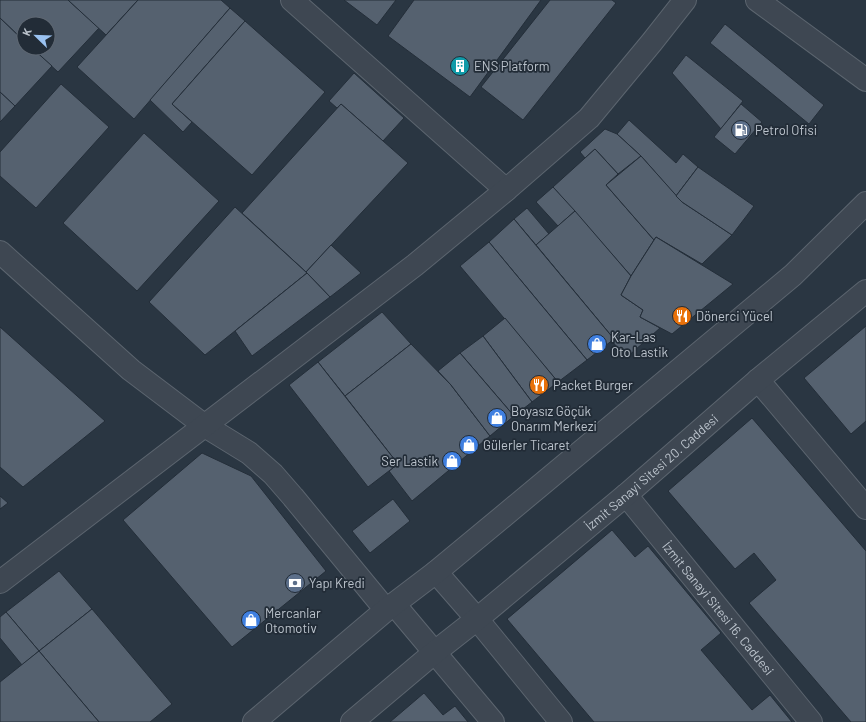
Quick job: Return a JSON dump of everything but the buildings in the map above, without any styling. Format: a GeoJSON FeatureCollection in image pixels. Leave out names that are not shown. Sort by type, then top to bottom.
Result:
{"type":"FeatureCollection","features":[{"type":"Feature","properties":{"kind":"street"},"geometry":{"type":"LineString","coordinates":[[292,0],[506,190]]}},
{"type":"Feature","properties":{"kind":"street"},"geometry":{"type":"LineString","coordinates":[[0,582],[409,270],[506,190],[593,113],[648,48],[685,0]]}},
{"type":"Feature","properties":{"kind":"street"},"geometry":{"type":"LineString","coordinates":[[757,0],[866,80]]}},
{"type":"Feature","properties":{"kind":"street"},"geometry":{"type":"LineString","coordinates":[[254,722],[390,607],[436,572],[793,275],[866,203]]}},
{"type":"Feature","properties":{"kind":"street"},"geometry":{"type":"LineString","coordinates":[[0,252],[131,370],[205,426],[249,453],[272,474],[390,607],[435,652],[493,722]]}},
{"type":"Feature","properties":{"kind":"street","name":"İzmit Sanayi Sitesi 20. Caddesi"},"geometry":{"type":"LineString","coordinates":[[352,722],[435,652],[477,619],[626,494],[758,380],[866,291]]}},
{"type":"Feature","properties":{"kind":"street"},"geometry":{"type":"LineString","coordinates":[[758,380],[866,508]]}},
{"type":"Feature","properties":{"kind":"street","name":"İzmit Sanayi Sitesi 16. Caddesi"},"geometry":{"type":"LineString","coordinates":[[626,494],[811,722]]}},
{"type":"Feature","properties":{"kind":"street"},"geometry":{"type":"LineString","coordinates":[[436,572],[477,619],[561,722]]}},
{"type":"Feature","properties":{"kind":"place","name":"ENS Platform"},"geometry":{"type":"Point","coordinates":[460,66]}},
{"type":"Feature","properties":{"kind":"place","name":"Petrol Ofisi"},"geometry":{"type":"Point","coordinates":[741,130]}},
{"type":"Feature","properties":{"kind":"place","name":"Dönerci Yücel"},"geometry":{"type":"Point","coordinates":[682,316]}},
{"type":"Feature","properties":{"kind":"place","name":"Kar-Las Oto Lastik"},"geometry":{"type":"Point","coordinates":[597,344]}},
{"type":"Feature","properties":{"kind":"place","name":"Packet Burger"},"geometry":{"type":"Point","coordinates":[539,385]}},
{"type":"Feature","properties":{"kind":"place","name":"Boyasız Göçük Onarım Merkezi"},"geometry":{"type":"Point","coordinates":[497,418]}},
{"type":"Feature","properties":{"kind":"place","name":"Gülerler Ticaret"},"geometry":{"type":"Point","coordinates":[469,445]}},
{"type":"Feature","properties":{"kind":"place","name":"Ser Lastik"},"geometry":{"type":"Point","coordinates":[452,461]}},
{"type":"Feature","properties":{"kind":"place","name":"Yapı Kredi"},"geometry":{"type":"Point","coordinates":[295,583]}},
{"type":"Feature","properties":{"kind":"place","name":"Mercanlar Otomotiv"},"geometry":{"type":"Point","coordinates":[251,620]}}]}
